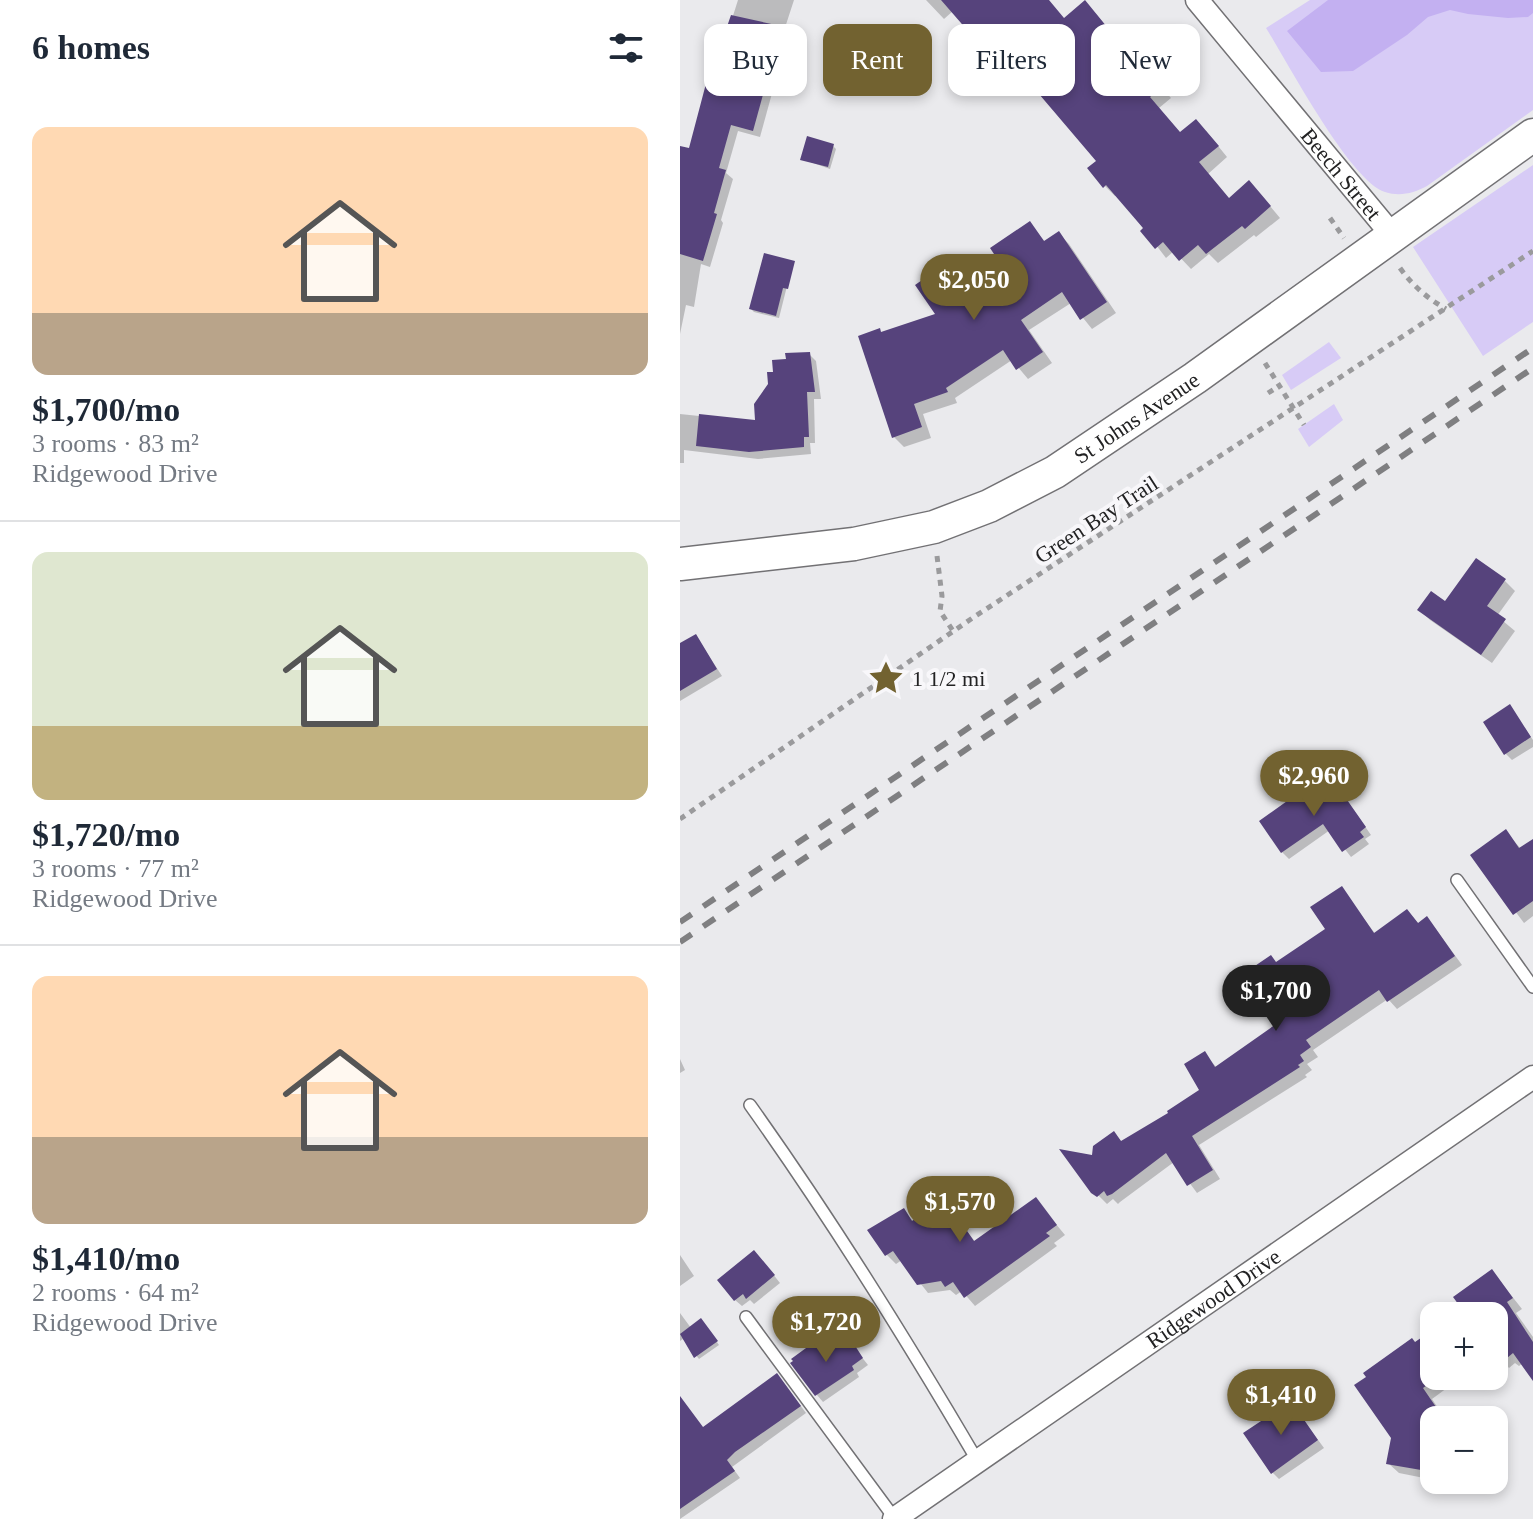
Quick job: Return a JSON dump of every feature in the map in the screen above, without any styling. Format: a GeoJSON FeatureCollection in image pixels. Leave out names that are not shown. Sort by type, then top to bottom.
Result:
{"type":"FeatureCollection","features":[{"type":"Feature","properties":{"kind":"street","name":"Beech Street"},"geometry":{"type":"LineString","coordinates":[[1197,0],[1395,251]]}},
{"type":"Feature","properties":{"kind":"street","name":"St Johns Avenue"},"geometry":{"type":"LineString","coordinates":[[680,564],[854,544],[934,527],[989,506],[1055,472],[1249,339],[1395,251],[1533,135]]}},
{"type":"Feature","properties":{"kind":"street"},"geometry":{"type":"LineString","coordinates":[[680,548],[765,553]]}},
{"type":"Feature","properties":{"kind":"street","name":"Ridgewood Drive"},"geometry":{"type":"LineString","coordinates":[[895,1519],[1533,1077]]}},
{"type":"Feature","properties":{"kind":"lane"},"geometry":{"type":"LineString","coordinates":[[1457,880],[1533,987]]}},
{"type":"Feature","properties":{"kind":"lane"},"geometry":{"type":"LineString","coordinates":[[750,1105],[811,1190],[977,1460]]}},
{"type":"Feature","properties":{"kind":"lane"},"geometry":{"type":"LineString","coordinates":[[746,1317],[895,1519]]}},
{"type":"Feature","properties":{"kind":"path"},"geometry":{"type":"LineString","coordinates":[[1395,251],[1411,283],[1446,309]]}},
{"type":"Feature","properties":{"kind":"path","name":"Green Bay Trail"},"geometry":{"type":"LineString","coordinates":[[680,819],[953,631],[1533,251]]}},
{"type":"Feature","properties":{"kind":"path"},"geometry":{"type":"LineString","coordinates":[[1249,339],[1304,425]]}},
{"type":"Feature","properties":{"kind":"path"},"geometry":{"type":"LineString","coordinates":[[1268,393],[1279,386]]}},
{"type":"Feature","properties":{"kind":"path"},"geometry":{"type":"LineString","coordinates":[[934,527],[942,596],[940,611],[953,631]]}},
{"type":"Feature","properties":{"kind":"shaded area"},"geometry":{"type":"Polygon","coordinates":[[[1310,0],[1533,0],[1533,110],[1427,186],[1407,194],[1385,192],[1355,167],[1338,145],[1266,28],[1310,0]]]}},
{"type":"Feature","properties":{"kind":"shaded area"},"geometry":{"type":"Polygon","coordinates":[[[1328,0],[1533,0],[1533,13],[1528,17],[1508,18],[1450,10],[1428,17],[1353,71],[1321,72],[1287,31],[1328,0]]]}},
{"type":"Feature","properties":{"kind":"shaded area"},"geometry":{"type":"Polygon","coordinates":[[[1533,165],[1533,322],[1483,356],[1413,247],[1533,165]]]}},
{"type":"Feature","properties":{"kind":"shaded area"},"geometry":{"type":"Polygon","coordinates":[[[1329,342],[1341,358],[1291,390],[1282,375],[1329,342]]]}},
{"type":"Feature","properties":{"kind":"shaded area"},"geometry":{"type":"Polygon","coordinates":[[[1334,404],[1343,420],[1309,447],[1298,429],[1334,404]]]}},
{"type":"Feature","properties":{"kind":"building"},"geometry":{"type":"Polygon","coordinates":[[[941,0],[1049,0],[1064,18],[1085,0],[1105,24],[1091,24],[1091,96],[1151,96],[1180,132],[1196,119],[1219,146],[1199,162],[1229,198],[1249,180],[1271,206],[1245,229],[1242,226],[1206,254],[1198,245],[1179,261],[1163,242],[1155,249],[1140,231],[1143,228],[1087,168],[1096,161],[1041,96],[1075,96],[1075,24],[962,24],[941,0]]]}},
{"type":"Feature","properties":{"kind":"building"},"geometry":{"type":"Polygon","coordinates":[[[731,15],[772,24],[728,24],[731,15]]]}},
{"type":"Feature","properties":{"kind":"building"},"geometry":{"type":"Polygon","coordinates":[[[704,91],[704,96],[763,96],[753,131],[731,125],[719,168],[726,170],[714,213],[717,214],[703,261],[680,254],[680,146],[689,148],[704,91]]]}},
{"type":"Feature","properties":{"kind":"building"},"geometry":{"type":"Polygon","coordinates":[[[807,136],[834,144],[828,167],[800,160],[807,136]]]}},
{"type":"Feature","properties":{"kind":"building"},"geometry":{"type":"Polygon","coordinates":[[[1030,221],[1044,241],[1059,231],[1107,302],[1080,320],[1062,292],[1021,320],[1043,352],[1016,370],[1003,350],[946,388],[948,392],[914,404],[922,427],[892,438],[858,336],[880,328],[881,332],[935,314],[915,285],[935,271],[946,287],[994,254],[990,248],[1030,221]]]}},
{"type":"Feature","properties":{"kind":"building"},"geometry":{"type":"Polygon","coordinates":[[[764,253],[795,261],[788,289],[783,288],[776,316],[749,309],[764,253]]]}},
{"type":"Feature","properties":{"kind":"building"},"geometry":{"type":"Polygon","coordinates":[[[810,352],[815,392],[807,392],[809,437],[804,437],[804,447],[749,452],[696,446],[699,414],[755,420],[754,404],[768,384],[767,372],[773,372],[772,360],[786,359],[785,353],[810,352]]]}},
{"type":"Feature","properties":{"kind":"building"},"geometry":{"type":"Polygon","coordinates":[[[1476,558],[1506,579],[1487,606],[1506,619],[1481,655],[1417,610],[1431,591],[1445,601],[1476,558]]]}},
{"type":"Feature","properties":{"kind":"building"},"geometry":{"type":"Polygon","coordinates":[[[696,634],[717,669],[680,691],[680,643],[696,634]]]}},
{"type":"Feature","properties":{"kind":"building"},"geometry":{"type":"Polygon","coordinates":[[[1510,704],[1531,737],[1504,755],[1483,722],[1510,704]]]}},
{"type":"Feature","properties":{"kind":"building"},"geometry":{"type":"Polygon","coordinates":[[[1318,779],[1329,793],[1338,787],[1366,827],[1360,832],[1364,837],[1342,852],[1323,824],[1281,853],[1259,821],[1318,779]]]}},
{"type":"Feature","properties":{"kind":"building"},"geometry":{"type":"Polygon","coordinates":[[[1506,829],[1519,848],[1533,839],[1533,901],[1513,915],[1470,855],[1506,829]]]}},
{"type":"Feature","properties":{"kind":"building"},"geometry":{"type":"Polygon","coordinates":[[[1342,886],[1374,933],[1407,909],[1418,923],[1427,916],[1455,956],[1387,1002],[1379,990],[1306,1040],[1311,1047],[1300,1055],[1304,1061],[1298,1065],[1300,1067],[1192,1136],[1213,1170],[1187,1186],[1166,1153],[1112,1194],[1107,1196],[1104,1191],[1097,1197],[1091,1193],[1059,1149],[1092,1155],[1093,1146],[1114,1131],[1121,1141],[1199,1090],[1184,1064],[1205,1051],[1215,1067],[1279,1022],[1246,972],[1271,955],[1276,962],[1325,929],[1310,907],[1342,886]]]}},
{"type":"Feature","properties":{"kind":"building"},"geometry":{"type":"Polygon","coordinates":[[[1036,1197],[1057,1225],[1046,1233],[1050,1236],[964,1298],[953,1282],[945,1287],[941,1281],[917,1285],[893,1251],[885,1256],[867,1230],[904,1208],[912,1221],[944,1198],[974,1241],[1036,1197]]]}},
{"type":"Feature","properties":{"kind":"building"},"geometry":{"type":"Polygon","coordinates":[[[754,1250],[775,1275],[746,1299],[743,1294],[734,1301],[717,1280],[754,1250]]]}},
{"type":"Feature","properties":{"kind":"building"},"geometry":{"type":"Polygon","coordinates":[[[1492,1269],[1513,1298],[1507,1302],[1457,1302],[1453,1297],[1492,1269]]]}},
{"type":"Feature","properties":{"kind":"building"},"geometry":{"type":"Polygon","coordinates":[[[1508,1304],[1533,1342],[1533,1381],[1513,1353],[1508,1357],[1508,1304]]]}},
{"type":"Feature","properties":{"kind":"building"},"geometry":{"type":"Polygon","coordinates":[[[701,1318],[718,1341],[694,1358],[680,1334],[701,1318]]]}},
{"type":"Feature","properties":{"kind":"building"},"geometry":{"type":"Polygon","coordinates":[[[850,1338],[863,1358],[852,1366],[854,1370],[815,1396],[790,1363],[793,1361],[791,1359],[817,1340],[823,1350],[834,1342],[837,1346],[850,1338]]]}},
{"type":"Feature","properties":{"kind":"building"},"geometry":{"type":"Polygon","coordinates":[[[1412,1338],[1415,1342],[1420,1339],[1420,1390],[1424,1390],[1435,1406],[1420,1406],[1420,1470],[1386,1464],[1391,1438],[1354,1385],[1366,1377],[1363,1373],[1412,1338]]]}},
{"type":"Feature","properties":{"kind":"building"},"geometry":{"type":"Polygon","coordinates":[[[777,1373],[801,1406],[735,1452],[727,1460],[735,1471],[680,1509],[680,1396],[703,1427],[777,1373]]]}},
{"type":"Feature","properties":{"kind":"building"},"geometry":{"type":"Polygon","coordinates":[[[1291,1401],[1318,1440],[1271,1474],[1243,1433],[1291,1401]]]}},
{"type":"Feature","properties":{"kind":"railway"},"geometry":{"type":"LineString","coordinates":[[680,922],[1533,348]]}},
{"type":"Feature","properties":{"kind":"railway"},"geometry":{"type":"LineString","coordinates":[[680,942],[1533,368]]}},
{"type":"Feature","properties":{"kind":"place","name":"1 1/2 mi"},"geometry":{"type":"Point","coordinates":[886,678]}}]}
